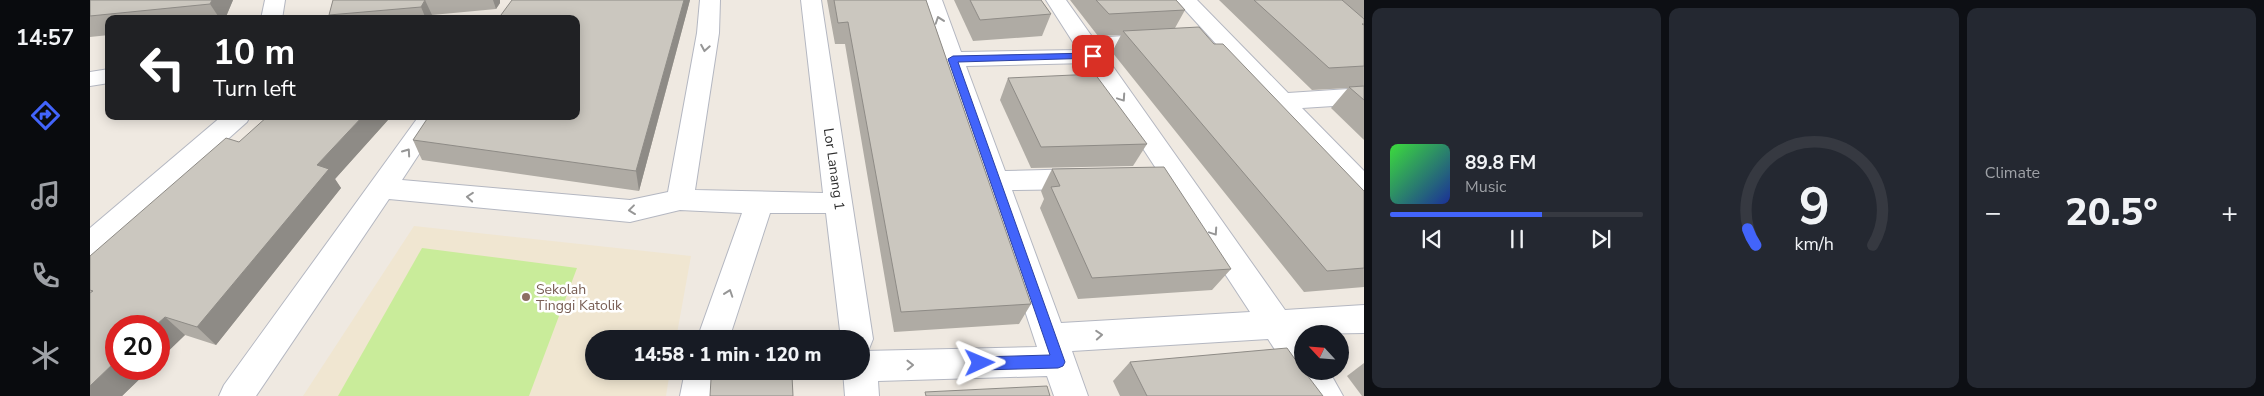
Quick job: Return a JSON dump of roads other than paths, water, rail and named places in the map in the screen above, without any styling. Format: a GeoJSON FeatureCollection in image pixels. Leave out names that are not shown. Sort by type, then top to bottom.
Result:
{"type":"FeatureCollection","features":[{"type":"Feature","properties":{"kind":"street"},"geometry":{"type":"LineString","coordinates":[[272,15],[275,0]]}},
{"type":"Feature","properties":{"kind":"street"},"geometry":{"type":"LineString","coordinates":[[680,200],[708,33],[710,0]]}},
{"type":"Feature","properties":{"kind":"street","name":"Lor Lanang 1"},"geometry":{"type":"LineString","coordinates":[[811,0],[856,330]]}},
{"type":"Feature","properties":{"kind":"street"},"geometry":{"type":"LineString","coordinates":[[932,0],[1071,396]]}},
{"type":"Feature","properties":{"kind":"street"},"geometry":{"type":"LineString","coordinates":[[1056,0],[1294,350]]}},
{"type":"Feature","properties":{"kind":"street"},"geometry":{"type":"LineString","coordinates":[[1186,0],[1364,188]]}},
{"type":"Feature","properties":{"kind":"street"},"geometry":{"type":"LineString","coordinates":[[953,59],[1090,50],[1183,40],[1222,38]]}},
{"type":"Feature","properties":{"kind":"street"},"geometry":{"type":"LineString","coordinates":[[90,79],[105,77]]}},
{"type":"Feature","properties":{"kind":"street"},"geometry":{"type":"LineString","coordinates":[[1281,100],[1364,96]]}},
{"type":"Feature","properties":{"kind":"street"},"geometry":{"type":"LineString","coordinates":[[90,245],[233,120]]}},
{"type":"Feature","properties":{"kind":"street"},"geometry":{"type":"LineString","coordinates":[[236,396],[429,120]]}},
{"type":"Feature","properties":{"kind":"street"},"geometry":{"type":"LineString","coordinates":[[1145,177],[1175,176]]}},
{"type":"Feature","properties":{"kind":"street"},"geometry":{"type":"LineString","coordinates":[[996,181],[1106,178]]}},
{"type":"Feature","properties":{"kind":"street"},"geometry":{"type":"LineString","coordinates":[[382,188],[630,211],[680,200],[838,203]]}},
{"type":"Feature","properties":{"kind":"street"},"geometry":{"type":"LineString","coordinates":[[716,330],[759,203]]}},
{"type":"Feature","properties":{"kind":"street"},"geometry":{"type":"LineString","coordinates":[[870,365],[1054,350],[1277,324],[1364,319]]}},
{"type":"Feature","properties":{"kind":"street"},"geometry":{"type":"LineString","coordinates":[[697,396],[700,380]]}},
{"type":"Feature","properties":{"kind":"street"},"geometry":{"type":"LineString","coordinates":[[861,380],[862,396]]}},
{"type":"Feature","properties":{"kind":"street"},"geometry":{"type":"LineString","coordinates":[[1315,380],[1326,396]]}},
{"type":"Feature","properties":{"kind":"place","name":"Sekolah Tinggi Katolik"},"geometry":{"type":"Point","coordinates":[526,297]}}]}
